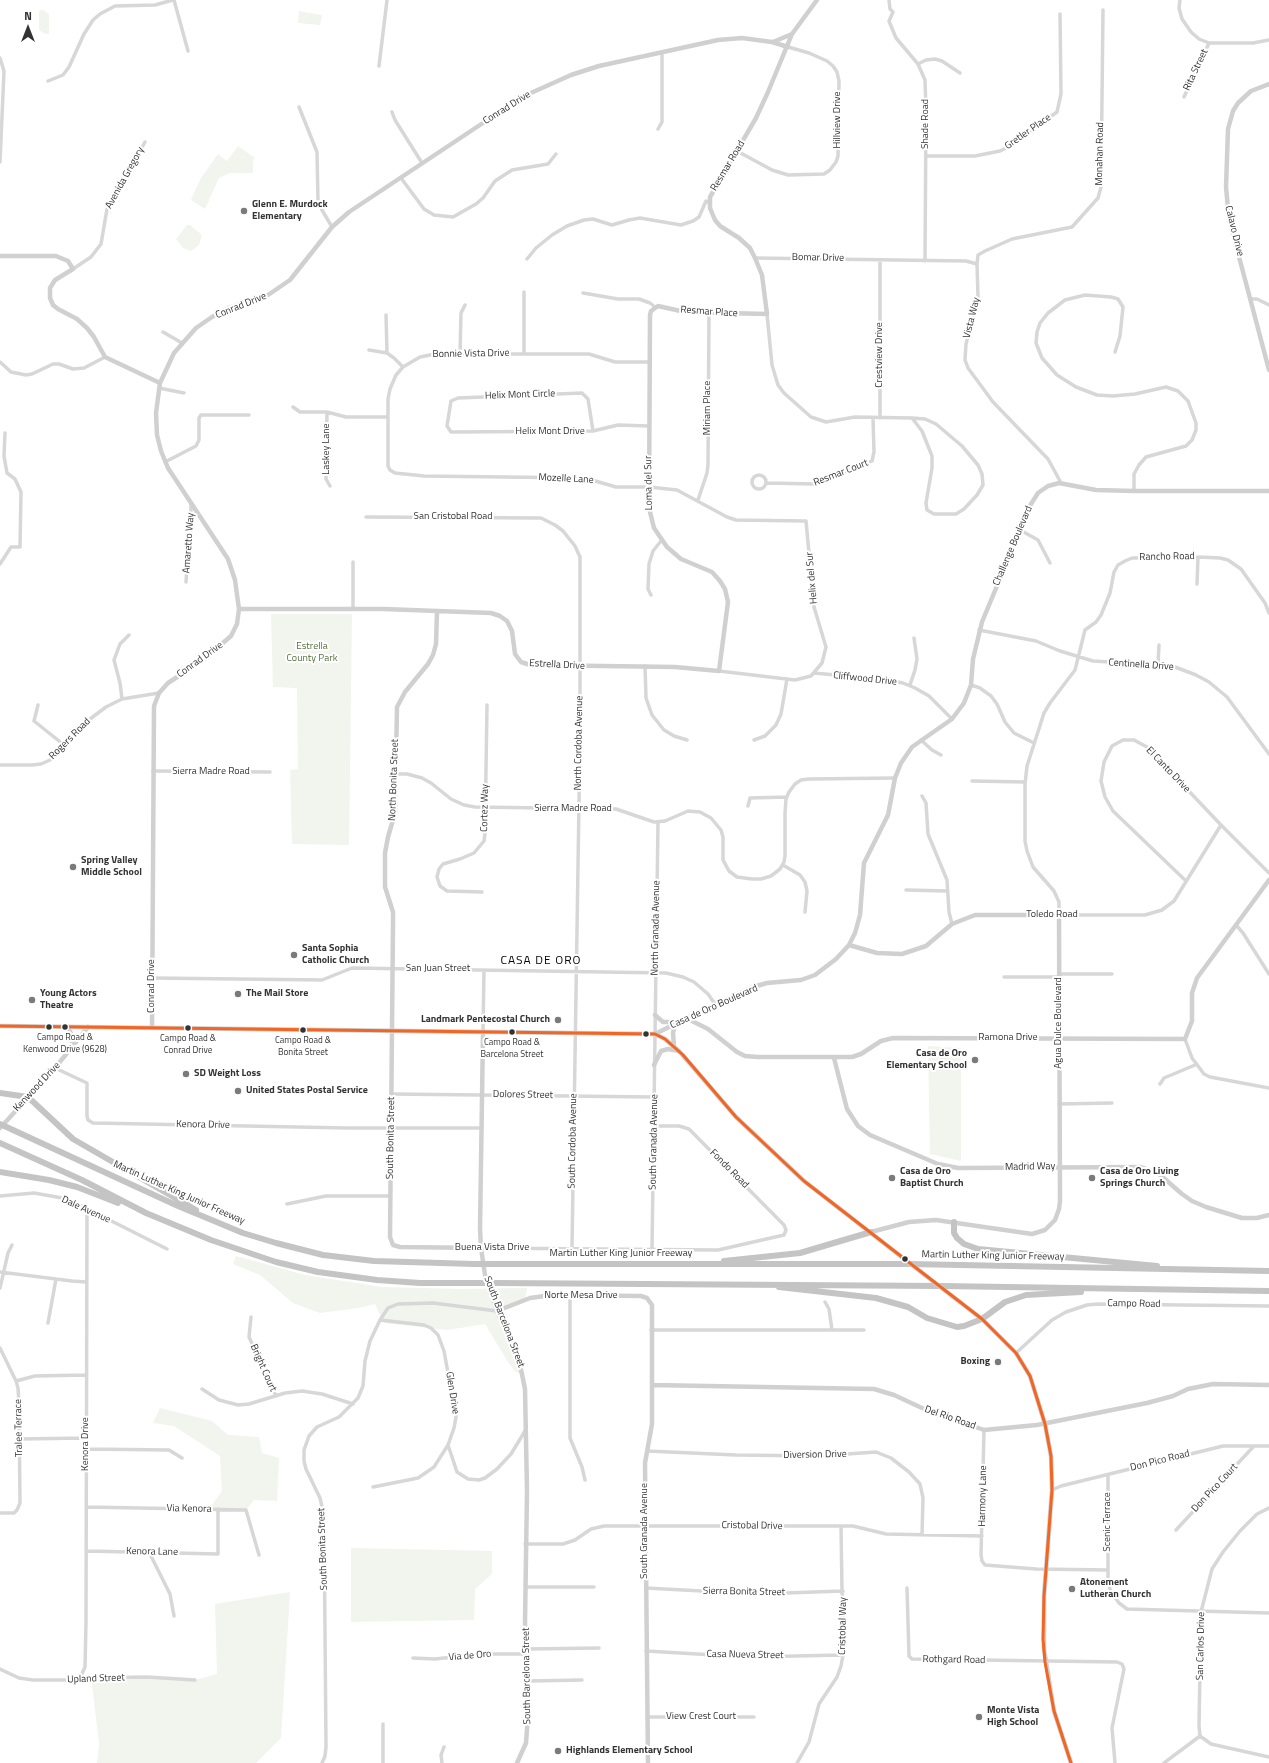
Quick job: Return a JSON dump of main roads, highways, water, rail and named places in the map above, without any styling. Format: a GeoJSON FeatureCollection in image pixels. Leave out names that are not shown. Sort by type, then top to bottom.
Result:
{"type":"FeatureCollection","features":[{"type":"Feature","properties":{"kind":"highway"},"geometry":{"type":"LineString","coordinates":[[0,1093],[28,1097],[73,1139],[217,1222]]}},
{"type":"Feature","properties":{"kind":"highway","name":"Martin Luther King Junior Freeway"},"geometry":{"type":"LineString","coordinates":[[0,1124],[178,1206],[217,1222],[276,1243],[323,1255],[374,1261],[474,1264],[909,1264],[1200,1271],[1269,1271]]}},
{"type":"Feature","properties":{"kind":"highway"},"geometry":{"type":"LineString","coordinates":[[0,1143],[82,1180],[146,1213]]}},
{"type":"Feature","properties":{"kind":"highway"},"geometry":{"type":"LineString","coordinates":[[0,1172],[49,1180],[77,1187],[146,1213],[231,1248],[276,1262],[318,1272],[384,1281],[420,1283],[768,1284],[1269,1291]]}},
{"type":"Feature","properties":{"kind":"highway"},"geometry":{"type":"LineString","coordinates":[[954,1222],[954,1233],[957,1238],[964,1244],[978,1249],[1200,1271]]}},
{"type":"Feature","properties":{"kind":"highway"},"geometry":{"type":"LineString","coordinates":[[678,1265],[763,1258],[800,1253],[871,1232]]}},
{"type":"Feature","properties":{"kind":"highway"},"geometry":{"type":"LineString","coordinates":[[768,1284],[785,1288],[876,1298],[908,1307],[927,1318],[952,1326],[964,1326],[982,1319],[1005,1302],[1026,1295],[1176,1290]]}},
{"type":"Feature","properties":{"kind":"place","name":"Glenn E. Murdock Elementary"},"geometry":{"type":"Point","coordinates":[244,211]}},
{"type":"Feature","properties":{"kind":"place","name":"Spring Valley Middle School"},"geometry":{"type":"Point","coordinates":[73,867]}},
{"type":"Feature","properties":{"kind":"place","name":"Santa Sophia Catholic Church"},"geometry":{"type":"Point","coordinates":[294,955]}},
{"type":"Feature","properties":{"kind":"place","name":"The Mail Store"},"geometry":{"type":"Point","coordinates":[238,994]}},
{"type":"Feature","properties":{"kind":"place","name":"Young Actors Theatre"},"geometry":{"type":"Point","coordinates":[32,1000]}},
{"type":"Feature","properties":{"kind":"place","name":"Landmark Pentecostal Church"},"geometry":{"type":"Point","coordinates":[558,1020]}},
{"type":"Feature","properties":{"kind":"place","name":"Campo Road & Kenwood Drive (9628)"},"geometry":{"type":"Point","coordinates":[65,1027]}},
{"type":"Feature","properties":{"kind":"place","name":"Campo Road & Conrad Drive"},"geometry":{"type":"Point","coordinates":[188,1028]}},
{"type":"Feature","properties":{"kind":"place","name":"Campo Road & Bonita Street"},"geometry":{"type":"Point","coordinates":[303,1030]}},
{"type":"Feature","properties":{"kind":"place","name":"Campo Road & Barcelona Street"},"geometry":{"type":"Point","coordinates":[512,1032]}},
{"type":"Feature","properties":{"kind":"place","name":"Casa de Oro Elementary School"},"geometry":{"type":"Point","coordinates":[975,1060]}},
{"type":"Feature","properties":{"kind":"place","name":"SD Weight Loss"},"geometry":{"type":"Point","coordinates":[186,1074]}},
{"type":"Feature","properties":{"kind":"place","name":"United States Postal Service"},"geometry":{"type":"Point","coordinates":[238,1091]}},
{"type":"Feature","properties":{"kind":"place","name":"Casa de Oro Baptist Church"},"geometry":{"type":"Point","coordinates":[892,1178]}},
{"type":"Feature","properties":{"kind":"place","name":"Casa de Oro Living Springs Church"},"geometry":{"type":"Point","coordinates":[1092,1178]}},
{"type":"Feature","properties":{"kind":"place","name":"Boxing"},"geometry":{"type":"Point","coordinates":[998,1362]}},
{"type":"Feature","properties":{"kind":"place","name":"Atonement Lutheran Church"},"geometry":{"type":"Point","coordinates":[1072,1589]}},
{"type":"Feature","properties":{"kind":"place","name":"Monte Vista High School"},"geometry":{"type":"Point","coordinates":[979,1717]}},
{"type":"Feature","properties":{"kind":"place","name":"Highlands Elementary School"},"geometry":{"type":"Point","coordinates":[558,1751]}},
{"type":"Feature","properties":{"kind":"district","name":"CASA DE ORO"},"geometry":{"type":"Point","coordinates":[541,961]}},
{"type":"Feature","properties":{"kind":"park label","name":"Estrella County Park"},"geometry":{"type":"Point","coordinates":[312,652]}}]}
